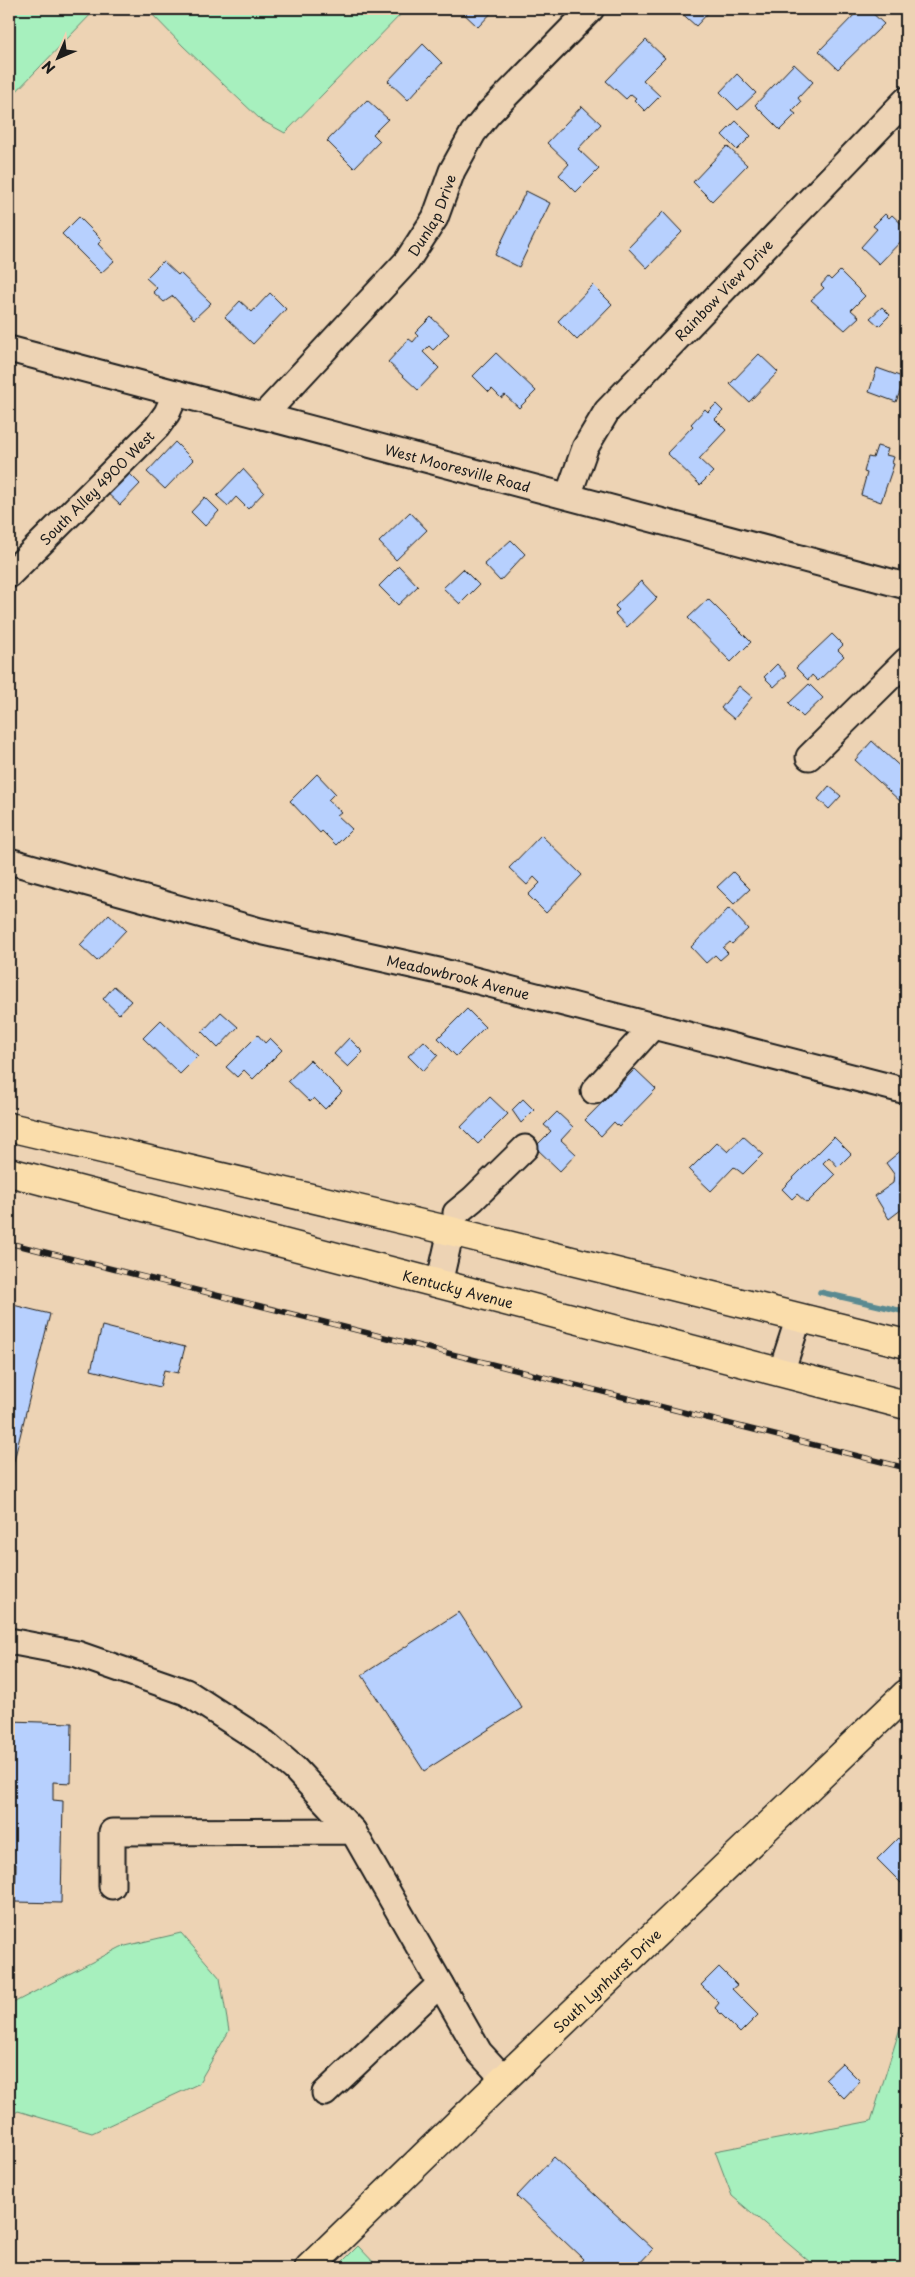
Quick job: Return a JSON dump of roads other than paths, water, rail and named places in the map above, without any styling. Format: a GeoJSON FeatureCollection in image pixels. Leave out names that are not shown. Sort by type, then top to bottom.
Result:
{"type":"FeatureCollection","features":[{"type":"Feature","properties":{"kind":"main road"},"geometry":{"type":"LineString","coordinates":[[9,1127],[454,1222],[798,1317],[906,1344]]}},
{"type":"Feature","properties":{"kind":"main road","name":"Kentucky Avenue"},"geometry":{"type":"LineString","coordinates":[[9,1172],[906,1405]]}},
{"type":"Feature","properties":{"kind":"main road","name":"South Lynhurst Drive"},"geometry":{"type":"LineString","coordinates":[[310,2268],[504,2079],[906,1694]]}},
{"type":"Feature","properties":{"kind":"street","name":"Dunlap Drive"},"geometry":{"type":"LineString","coordinates":[[263,416],[407,261],[422,241],[435,218],[452,171],[473,133],[489,113],[591,9]]}},
{"type":"Feature","properties":{"kind":"street","name":"Rainbow View Drive"},"geometry":{"type":"LineString","coordinates":[[568,496],[575,471],[585,448],[607,411],[906,100]]}},
{"type":"Feature","properties":{"kind":"street","name":"West Mooresville Road"},"geometry":{"type":"LineString","coordinates":[[9,349],[906,586]]}},
{"type":"Feature","properties":{"kind":"street","name":"South Alley 4900 West"},"geometry":{"type":"LineString","coordinates":[[9,576],[157,427],[176,393]]}},
{"type":"Feature","properties":{"kind":"street"},"geometry":{"type":"LineString","coordinates":[[809,757],[906,661]]}},
{"type":"Feature","properties":{"kind":"street","name":"Meadowbrook Avenue"},"geometry":{"type":"LineString","coordinates":[[9,862],[260,931],[444,972],[906,1091]]}},
{"type":"Feature","properties":{"kind":"street"},"geometry":{"type":"LineString","coordinates":[[594,1091],[652,1027]]}},
{"type":"Feature","properties":{"kind":"street"},"geometry":{"type":"LineString","coordinates":[[439,1284],[454,1222],[473,1199],[525,1148]]}},
{"type":"Feature","properties":{"kind":"street"},"geometry":{"type":"LineString","coordinates":[[781,1373],[798,1317]]}},
{"type":"Feature","properties":{"kind":"street"},"geometry":{"type":"LineString","coordinates":[[9,1641],[77,1654],[186,1692],[265,1743],[295,1769],[354,1831],[479,2052],[504,2079]]}},
{"type":"Feature","properties":{"kind":"street"},"geometry":{"type":"LineString","coordinates":[[112,1886],[112,1832],[354,1831]]}},
{"type":"Feature","properties":{"kind":"street"},"geometry":{"type":"LineString","coordinates":[[325,2094],[440,1984]]}},
{"type":"Feature","properties":{"kind":"waterway"},"geometry":{"type":"LineString","coordinates":[[820,1292],[906,1312]]}},
{"type":"Feature","properties":{"kind":"railway"},"geometry":{"type":"LineString","coordinates":[[9,1243],[906,1468]]}}]}
